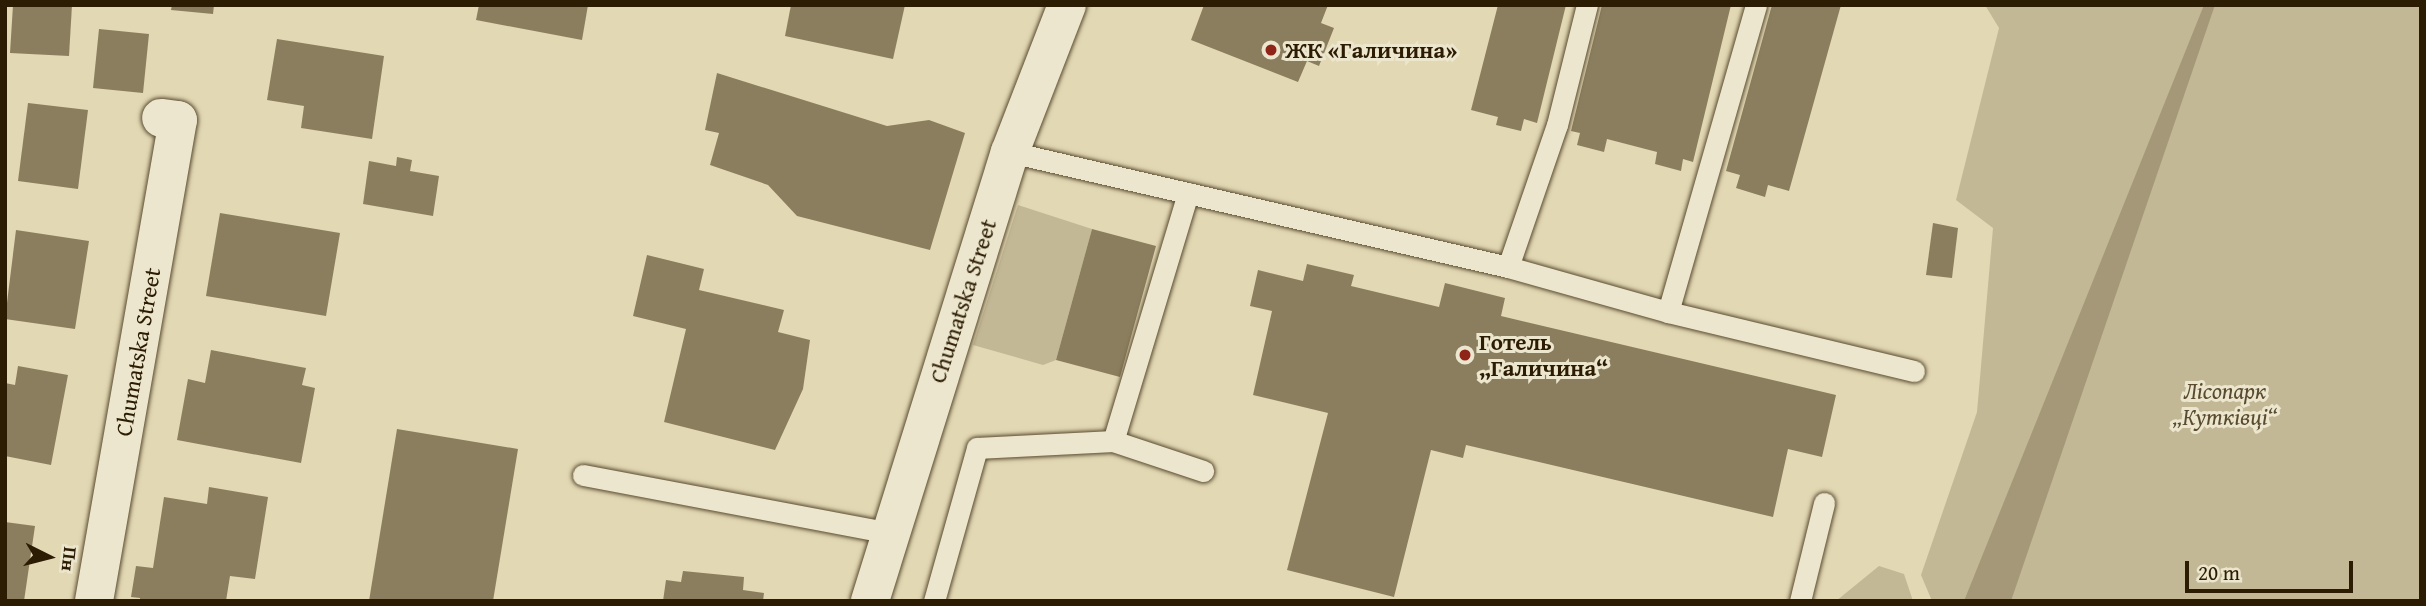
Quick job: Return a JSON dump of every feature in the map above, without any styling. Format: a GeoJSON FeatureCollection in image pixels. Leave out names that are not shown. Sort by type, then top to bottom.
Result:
{"type":"FeatureCollection","features":[{"type":"Feature","properties":{"kind":"street","name":"Chumatska Street"},"geometry":{"type":"LineString","coordinates":[[870,601],[889,533],[1010,152],[1067,5]]}},
{"type":"Feature","properties":{"kind":"street","name":"Chumatska Street"},"geometry":{"type":"LineString","coordinates":[[94,601],[178,120],[161,118]]}},
{"type":"Feature","properties":{"kind":"lane"},"geometry":{"type":"LineString","coordinates":[[1508,267],[1557,125],[1587,5]]}},
{"type":"Feature","properties":{"kind":"lane"},"geometry":{"type":"LineString","coordinates":[[1668,312],[1756,5]]}},
{"type":"Feature","properties":{"kind":"lane"},"geometry":{"type":"LineString","coordinates":[[1010,152],[1508,267],[1668,312],[1914,371]]}},
{"type":"Feature","properties":{"kind":"lane"},"geometry":{"type":"LineString","coordinates":[[1113,441],[1188,193]]}},
{"type":"Feature","properties":{"kind":"lane"},"geometry":{"type":"LineString","coordinates":[[934,601],[977,448],[1113,441],[1203,471]]}},
{"type":"Feature","properties":{"kind":"lane"},"geometry":{"type":"LineString","coordinates":[[583,475],[889,533]]}},
{"type":"Feature","properties":{"kind":"lane"},"geometry":{"type":"LineString","coordinates":[[1800,601],[1806,586],[1824,503]]}},
{"type":"Feature","properties":{"kind":"green space","name":"Лісопарк „Кутківці“"},"geometry":{"type":"Polygon","coordinates":[[[1985,5],[2421,5],[2421,601],[1932,601],[1921,575],[1977,412],[1993,228],[1956,200],[1999,28],[1985,5]]]}},
{"type":"Feature","properties":{"kind":"green space"},"geometry":{"type":"Polygon","coordinates":[[[1018,205],[1092,229],[1056,360],[1043,365],[973,345],[1018,205]]]}},
{"type":"Feature","properties":{"kind":"green space"},"geometry":{"type":"Polygon","coordinates":[[[1879,566],[1904,574],[1913,601],[1836,601],[1879,566]]]}},
{"type":"Feature","properties":{"kind":"shaded area"},"geometry":{"type":"Polygon","coordinates":[[[2204,5],[2215,5],[2011,601],[1964,601],[2204,5]]]}},
{"type":"Feature","properties":{"kind":"building"},"geometry":{"type":"Polygon","coordinates":[[[13,5],[72,5],[69,56],[10,53],[13,5]]]}},
{"type":"Feature","properties":{"kind":"building"},"geometry":{"type":"Polygon","coordinates":[[[172,5],[214,5],[213,14],[171,10],[172,5]]]}},
{"type":"Feature","properties":{"kind":"building"},"geometry":{"type":"Polygon","coordinates":[[[479,5],[588,5],[582,40],[476,20],[479,5]]]}},
{"type":"Feature","properties":{"kind":"building"},"geometry":{"type":"Polygon","coordinates":[[[791,5],[905,5],[893,59],[785,36],[791,5]]]}},
{"type":"Feature","properties":{"kind":"building","name":"ЖК «Галичина»"},"geometry":{"type":"Polygon","coordinates":[[[1204,5],[1328,5],[1321,23],[1334,28],[1319,66],[1307,61],[1298,82],[1191,40],[1204,5]]]}},
{"type":"Feature","properties":{"kind":"building"},"geometry":{"type":"Polygon","coordinates":[[[1498,5],[1566,5],[1537,123],[1524,119],[1521,131],[1496,125],[1498,117],[1471,110],[1498,5]]]}},
{"type":"Feature","properties":{"kind":"building"},"geometry":{"type":"Polygon","coordinates":[[[1602,5],[1731,5],[1693,162],[1683,159],[1681,171],[1655,164],[1657,152],[1607,139],[1604,152],[1577,145],[1580,133],[1571,131],[1602,5]]]}},
{"type":"Feature","properties":{"kind":"building"},"geometry":{"type":"Polygon","coordinates":[[[1772,5],[1841,5],[1789,191],[1768,185],[1765,197],[1736,188],[1740,175],[1726,171],[1772,5]]]}},
{"type":"Feature","properties":{"kind":"building"},"geometry":{"type":"Polygon","coordinates":[[[99,29],[149,34],[143,93],[93,88],[99,29]]]}},
{"type":"Feature","properties":{"kind":"building"},"geometry":{"type":"Polygon","coordinates":[[[277,39],[384,56],[372,139],[301,128],[304,106],[267,100],[277,39]]]}},
{"type":"Feature","properties":{"kind":"building"},"geometry":{"type":"Polygon","coordinates":[[[717,73],[887,126],[929,120],[965,133],[930,250],[797,216],[768,185],[710,165],[719,133],[705,130],[717,73]]]}},
{"type":"Feature","properties":{"kind":"building"},"geometry":{"type":"Polygon","coordinates":[[[28,103],[88,110],[78,189],[18,181],[28,103]]]}},
{"type":"Feature","properties":{"kind":"building"},"geometry":{"type":"Polygon","coordinates":[[[397,157],[412,160],[410,171],[439,176],[433,216],[363,204],[369,161],[396,166],[397,157]]]}},
{"type":"Feature","properties":{"kind":"building"},"geometry":{"type":"Polygon","coordinates":[[[220,213],[340,233],[326,316],[206,296],[220,213]]]}},
{"type":"Feature","properties":{"kind":"building"},"geometry":{"type":"Polygon","coordinates":[[[1933,223],[1958,228],[1952,278],[1926,275],[1933,223]]]}},
{"type":"Feature","properties":{"kind":"building"},"geometry":{"type":"Polygon","coordinates":[[[1092,229],[1156,246],[1120,377],[1056,360],[1092,229]]]}},
{"type":"Feature","properties":{"kind":"building"},"geometry":{"type":"Polygon","coordinates":[[[16,230],[89,241],[75,329],[5,319],[16,230]]]}},
{"type":"Feature","properties":{"kind":"building"},"geometry":{"type":"Polygon","coordinates":[[[647,255],[704,269],[699,290],[784,310],[778,332],[810,340],[803,389],[775,450],[664,422],[686,329],[633,316],[647,255]]]}},
{"type":"Feature","properties":{"kind":"building","name":"Готель „Галичина“"},"geometry":{"type":"Polygon","coordinates":[[[1307,264],[1354,275],[1351,286],[1439,307],[1445,283],[1505,298],[1501,316],[1836,395],[1822,457],[1788,449],[1773,517],[1466,445],[1463,458],[1431,450],[1394,597],[1287,570],[1328,413],[1253,395],[1272,311],[1250,306],[1258,270],[1303,281],[1307,264]]]}},
{"type":"Feature","properties":{"kind":"building"},"geometry":{"type":"Polygon","coordinates":[[[211,350],[306,368],[302,385],[315,388],[301,463],[177,440],[188,379],[205,383],[211,350]]]}},
{"type":"Feature","properties":{"kind":"building"},"geometry":{"type":"Polygon","coordinates":[[[18,366],[68,375],[51,465],[5,456],[5,383],[15,385],[18,366]]]}},
{"type":"Feature","properties":{"kind":"building"},"geometry":{"type":"Polygon","coordinates":[[[397,429],[518,449],[493,601],[369,601],[397,429]]]}},
{"type":"Feature","properties":{"kind":"building"},"geometry":{"type":"Polygon","coordinates":[[[209,487],[268,497],[255,579],[230,576],[226,601],[140,601],[140,598],[131,597],[136,566],[153,568],[164,497],[207,504],[209,487]]]}},
{"type":"Feature","properties":{"kind":"building"},"geometry":{"type":"Polygon","coordinates":[[[5,522],[35,526],[24,601],[5,601],[5,522]]]}},
{"type":"Feature","properties":{"kind":"building"},"geometry":{"type":"Polygon","coordinates":[[[683,571],[744,577],[743,590],[764,593],[763,601],[663,601],[666,580],[681,582],[683,571]]]}},
{"type":"Feature","properties":{"kind":"place","name":"ЖК «Галичина»"},"geometry":{"type":"Point","coordinates":[1271,50]}},
{"type":"Feature","properties":{"kind":"place","name":"Готель „Галичина“"},"geometry":{"type":"Point","coordinates":[1465,355]}}]}
